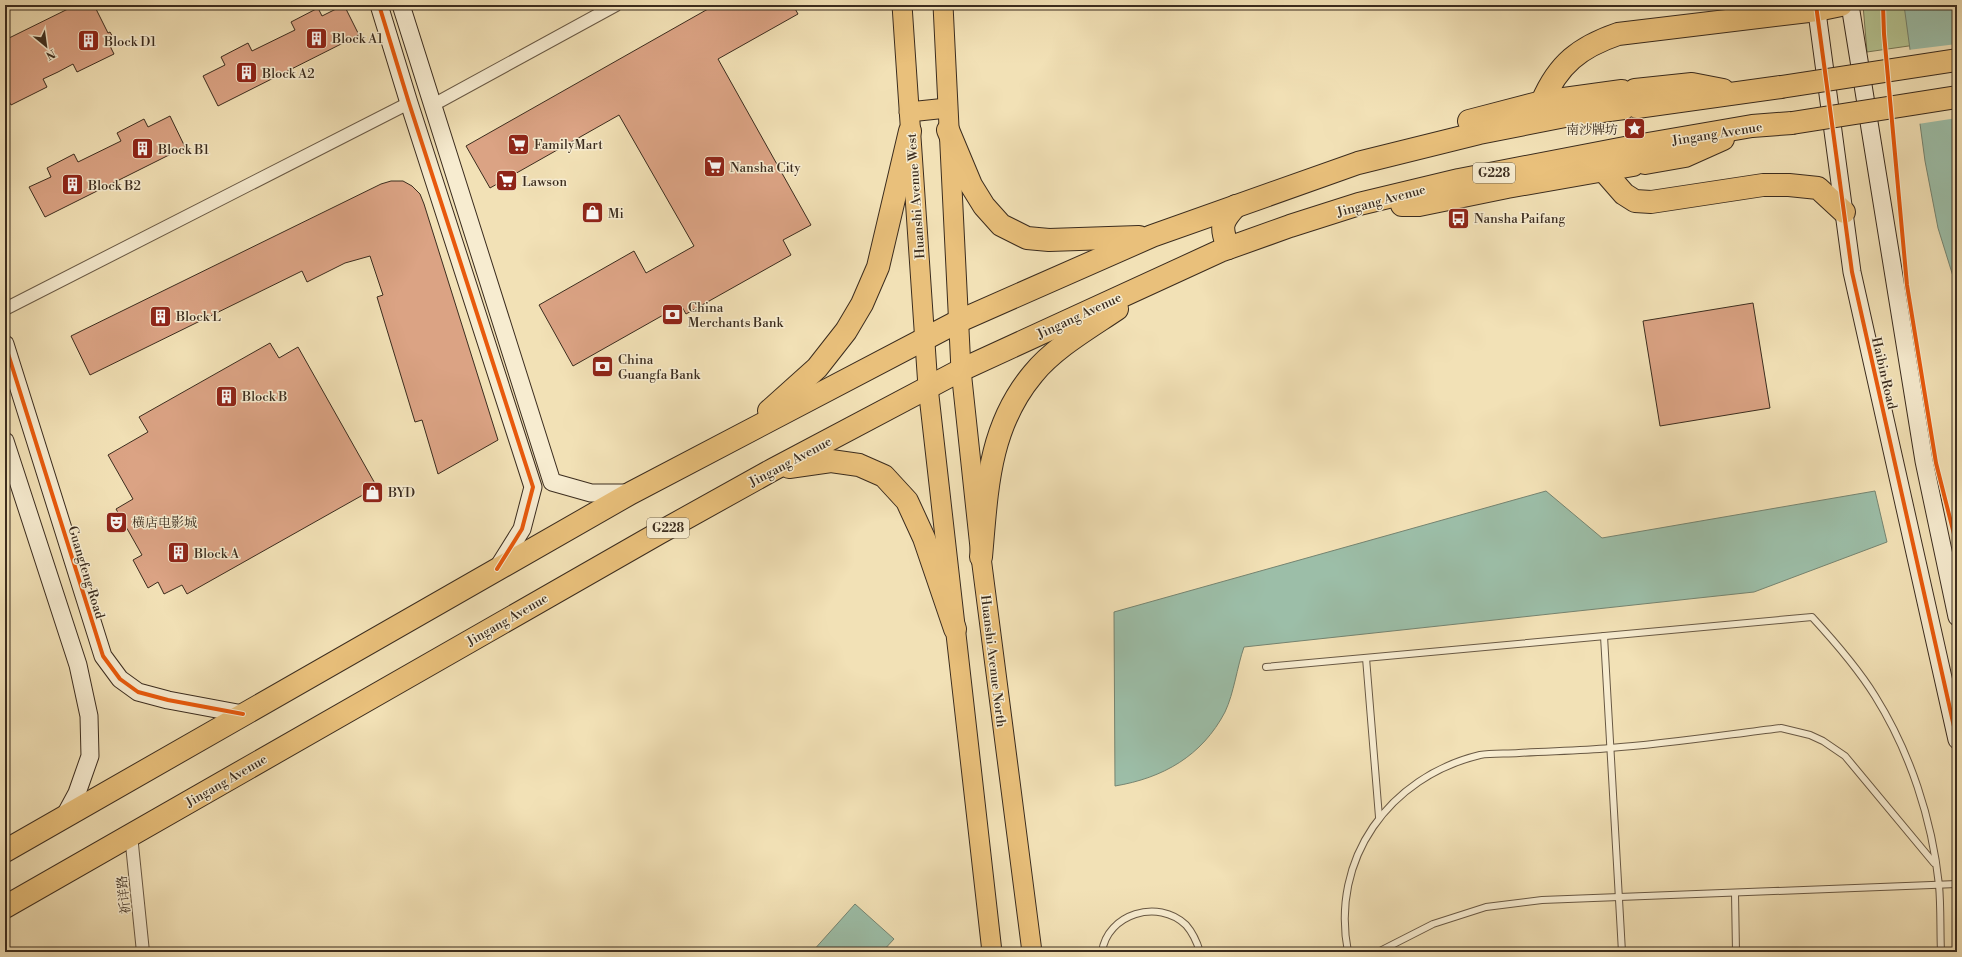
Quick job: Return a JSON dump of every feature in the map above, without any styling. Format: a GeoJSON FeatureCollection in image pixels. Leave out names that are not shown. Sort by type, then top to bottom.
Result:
{"type":"FeatureCollection","features":[{"type":"Feature","properties":{"kind":"highway"},"geometry":{"type":"LineString","coordinates":[[1728,20],[1750,5]]}},
{"type":"Feature","properties":{"kind":"highway"},"geometry":{"type":"LineString","coordinates":[[1542,102],[1550,83],[1566,63],[1595,42],[1618,34],[1841,5]]}},
{"type":"Feature","properties":{"kind":"highway"},"geometry":{"type":"LineString","coordinates":[[1358,163],[1479,133],[1565,116],[1692,84],[1742,93],[1957,60]]}},
{"type":"Feature","properties":{"kind":"highway","name":"Jingang Avenue"},"geometry":{"type":"LineString","coordinates":[[5,907],[774,469],[961,370],[1166,275],[1228,248],[1359,204],[1459,180],[1638,155],[1685,156],[1752,126],[1792,123],[1957,97]]}},
{"type":"Feature","properties":{"kind":"highway"},"geometry":{"type":"LineString","coordinates":[[5,851],[631,493],[957,322],[1152,236],[1358,163],[1436,130],[1542,102],[1629,99]]}},
{"type":"Feature","properties":{"kind":"highway"},"geometry":{"type":"LineString","coordinates":[[746,432],[817,368],[846,331],[862,304],[878,267],[910,122]]}},
{"type":"Feature","properties":{"kind":"highway"},"geometry":{"type":"LineString","coordinates":[[948,130],[971,185],[984,206],[1001,225],[1027,238],[1049,240],[1152,236]]}},
{"type":"Feature","properties":{"kind":"highway"},"geometry":{"type":"LineString","coordinates":[[1359,204],[1419,205],[1603,170],[1638,155]]}},
{"type":"Feature","properties":{"kind":"highway"},"geometry":{"type":"LineString","coordinates":[[1603,170],[1624,194],[1635,201],[1651,202],[1763,185],[1789,185],[1818,188],[1844,212]]}},
{"type":"Feature","properties":{"kind":"highway"},"geometry":{"type":"LineString","coordinates":[[1228,248],[1222,230],[1222,224],[1227,215],[1236,206]]}},
{"type":"Feature","properties":{"kind":"highway"},"geometry":{"type":"LineString","coordinates":[[981,557],[991,466],[997,437],[1013,400],[1033,372],[1064,346],[1166,275]]}},
{"type":"Feature","properties":{"kind":"highway"},"geometry":{"type":"LineString","coordinates":[[774,469],[831,461],[859,465],[884,476],[907,501],[924,538],[955,629]]}},
{"type":"Feature","properties":{"kind":"main road","name":"Huanshi Avenue West"},"geometry":{"type":"LineString","coordinates":[[902,5],[928,387]]}},
{"type":"Feature","properties":{"kind":"main road"},"geometry":{"type":"LineString","coordinates":[[943,5],[957,322],[961,370]]}},
{"type":"Feature","properties":{"kind":"main road"},"geometry":{"type":"LineString","coordinates":[[910,122],[947,108]]}},
{"type":"Feature","properties":{"kind":"main road","name":"Huanshi Avenue North"},"geometry":{"type":"LineString","coordinates":[[961,370],[981,557],[1032,952]]}},
{"type":"Feature","properties":{"kind":"main road"},"geometry":{"type":"LineString","coordinates":[[928,387],[992,952]]}},
{"type":"Feature","properties":{"kind":"street"},"geometry":{"type":"LineString","coordinates":[[379,5],[409,103],[533,487],[522,529],[497,569]]}},
{"type":"Feature","properties":{"kind":"street"},"geometry":{"type":"LineString","coordinates":[[401,5],[552,482],[592,493],[631,493]]}},
{"type":"Feature","properties":{"kind":"street"},"geometry":{"type":"LineString","coordinates":[[433,105],[616,5]]}},
{"type":"Feature","properties":{"kind":"street"},"geometry":{"type":"LineString","coordinates":[[1850,5],[1921,446],[1957,618]]}},
{"type":"Feature","properties":{"kind":"street","name":"Haibin Road"},"geometry":{"type":"LineString","coordinates":[[1817,7],[1852,272],[1957,740]]}},
{"type":"Feature","properties":{"kind":"street"},"geometry":{"type":"LineString","coordinates":[[5,309],[409,103]]}},
{"type":"Feature","properties":{"kind":"street","name":"Guangfeng Road"},"geometry":{"type":"LineString","coordinates":[[5,344],[103,656],[120,678],[138,692],[168,700],[243,714]]}},
{"type":"Feature","properties":{"kind":"street"},"geometry":{"type":"LineString","coordinates":[[5,441],[78,665],[89,716],[90,756],[77,793],[64,817]]}},
{"type":"Feature","properties":{"kind":"street","name":"祈详路"},"geometry":{"type":"LineString","coordinates":[[131,835],[143,952]]}},
{"type":"Feature","properties":{"kind":"lane"},"geometry":{"type":"LineString","coordinates":[[1266,667],[1812,618],[1846,655],[1875,696],[1899,740],[1918,787],[1931,836],[1938,885],[1941,952]]}},
{"type":"Feature","properties":{"kind":"lane"},"geometry":{"type":"LineString","coordinates":[[1604,636],[1622,952]]}},
{"type":"Feature","properties":{"kind":"lane"},"geometry":{"type":"LineString","coordinates":[[1366,658],[1380,817]]}},
{"type":"Feature","properties":{"kind":"lane"},"geometry":{"type":"LineString","coordinates":[[1348,952],[1344,930],[1345,900],[1351,870],[1363,842],[1380,817],[1400,795],[1425,777],[1452,763],[1481,755],[1610,748],[1781,728],[1810,735],[1834,748],[1854,765],[1935,864]]}},
{"type":"Feature","properties":{"kind":"lane"},"geometry":{"type":"LineString","coordinates":[[1378,952],[1433,924],[1486,907],[1542,900],[1957,884]]}},
{"type":"Feature","properties":{"kind":"lane"},"geometry":{"type":"LineString","coordinates":[[1735,892],[1736,952]]}},
{"type":"Feature","properties":{"kind":"lane"},"geometry":{"type":"LineString","coordinates":[[1102,952],[1103,945],[1111,930],[1123,919],[1138,912],[1156,911],[1172,915],[1186,925],[1196,938],[1200,952]]}},
{"type":"Feature","properties":{"kind":"shaded area"},"geometry":{"type":"Polygon","coordinates":[[[1863,5],[1957,5],[1957,39],[1867,52],[1863,5]]]}},
{"type":"Feature","properties":{"kind":"shaded area"},"geometry":{"type":"Polygon","coordinates":[[[1904,5],[1957,5],[1957,289],[1938,228],[1925,161],[1904,5]]]}},
{"type":"Feature","properties":{"kind":"shaded area"},"geometry":{"type":"Polygon","coordinates":[[[1546,491],[1602,538],[1875,491],[1887,542],[1754,592],[1244,647],[1228,705],[1216,727],[1205,741],[1193,753],[1165,771],[1133,782],[1115,786],[1114,612],[1546,491]]]}},
{"type":"Feature","properties":{"kind":"shaded area"},"geometry":{"type":"Polygon","coordinates":[[[855,904],[894,939],[882,952],[812,952],[855,904]]]}},
{"type":"Feature","properties":{"kind":"pier"},"geometry":{"type":"Polygon","coordinates":[[[1957,44],[1957,118],[1918,124],[1908,50],[1957,44]]]}},
{"type":"Feature","properties":{"kind":"building"},"geometry":{"type":"Polygon","coordinates":[[[76,5],[94,5],[108,33],[110,32],[116,43],[110,46],[114,54],[77,72],[73,64],[43,79],[47,87],[11,105],[5,94],[5,40],[76,5]]]}},
{"type":"Feature","properties":{"kind":"building"},"geometry":{"type":"Polygon","coordinates":[[[344,5],[359,35],[218,106],[203,76],[225,65],[221,57],[248,43],[252,51],[295,30],[291,22],[318,8],[322,16],[344,5]]]}},
{"type":"Feature","properties":{"kind":"building","name":"Nansha City"},"geometry":{"type":"Polygon","coordinates":[[[715,5],[793,5],[798,14],[718,59],[811,225],[783,240],[791,255],[686,314],[681,305],[573,366],[539,305],[634,251],[646,273],[694,246],[619,115],[490,188],[466,146],[715,5]]]}},
{"type":"Feature","properties":{"kind":"building"},"geometry":{"type":"Polygon","coordinates":[[[170,116],[185,147],[45,217],[29,187],[51,177],[47,168],[74,154],[78,162],[121,141],[117,133],[144,119],[148,127],[170,116]]]}},
{"type":"Feature","properties":{"kind":"building","name":"Block L"},"geometry":{"type":"Polygon","coordinates":[[[391,181],[403,181],[412,186],[420,194],[498,440],[438,474],[422,420],[415,422],[377,297],[383,295],[370,256],[345,263],[307,282],[302,271],[90,375],[71,336],[381,184],[391,181]]]}},
{"type":"Feature","properties":{"kind":"building"},"geometry":{"type":"Polygon","coordinates":[[[1753,303],[1770,408],[1660,426],[1643,321],[1753,303]]]}},
{"type":"Feature","properties":{"kind":"building"},"geometry":{"type":"Polygon","coordinates":[[[270,343],[279,358],[298,347],[377,487],[187,594],[182,585],[164,594],[158,582],[148,588],[133,560],[142,555],[116,509],[133,499],[108,455],[148,432],[139,417],[270,343]]]}},
{"type":"Feature","properties":{"kind":"cycle path"},"geometry":{"type":"LineString","coordinates":[[379,5],[409,103],[533,487],[522,529],[497,569]]}},
{"type":"Feature","properties":{"kind":"cycle path"},"geometry":{"type":"LineString","coordinates":[[1816,5],[1852,272],[1957,740]]}},
{"type":"Feature","properties":{"kind":"cycle path"},"geometry":{"type":"LineString","coordinates":[[1883,5],[1884,34],[1907,285],[1936,463],[1957,546]]}},
{"type":"Feature","properties":{"kind":"cycle path"},"geometry":{"type":"LineString","coordinates":[[5,344],[103,656],[120,679],[138,692],[168,700],[243,714]]}},
{"type":"Feature","properties":{"kind":"place","name":"Block A1"},"geometry":{"type":"Point","coordinates":[316,38]}},
{"type":"Feature","properties":{"kind":"place","name":"Block D1"},"geometry":{"type":"Point","coordinates":[88,41]}},
{"type":"Feature","properties":{"kind":"place","name":"Block A2"},"geometry":{"type":"Point","coordinates":[246,73]}},
{"type":"Feature","properties":{"kind":"place","name":"南沙牌坊"},"geometry":{"type":"Point","coordinates":[1634,129]}},
{"type":"Feature","properties":{"kind":"place","name":"FamilyMart"},"geometry":{"type":"Point","coordinates":[518,144]}},
{"type":"Feature","properties":{"kind":"place","name":"Block B1"},"geometry":{"type":"Point","coordinates":[142,149]}},
{"type":"Feature","properties":{"kind":"place","name":"Nansha City"},"geometry":{"type":"Point","coordinates":[714,167]}},
{"type":"Feature","properties":{"kind":"place","name":"Lawson"},"geometry":{"type":"Point","coordinates":[506,181]}},
{"type":"Feature","properties":{"kind":"place","name":"Block B2"},"geometry":{"type":"Point","coordinates":[72,185]}},
{"type":"Feature","properties":{"kind":"place","name":"Mi"},"geometry":{"type":"Point","coordinates":[593,213]}},
{"type":"Feature","properties":{"kind":"place","name":"Nansha Paifang"},"geometry":{"type":"Point","coordinates":[1458,218]}},
{"type":"Feature","properties":{"kind":"place","name":"China Merchants Bank"},"geometry":{"type":"Point","coordinates":[673,314]}},
{"type":"Feature","properties":{"kind":"place","name":"Block L"},"geometry":{"type":"Point","coordinates":[160,316]}},
{"type":"Feature","properties":{"kind":"place","name":"China Guangfa Bank"},"geometry":{"type":"Point","coordinates":[603,366]}},
{"type":"Feature","properties":{"kind":"place","name":"Block B"},"geometry":{"type":"Point","coordinates":[226,396]}},
{"type":"Feature","properties":{"kind":"place","name":"BYD"},"geometry":{"type":"Point","coordinates":[373,492]}},
{"type":"Feature","properties":{"kind":"place","name":"横店电影城"},"geometry":{"type":"Point","coordinates":[117,522]}},
{"type":"Feature","properties":{"kind":"place","name":"Block A"},"geometry":{"type":"Point","coordinates":[178,553]}}]}
